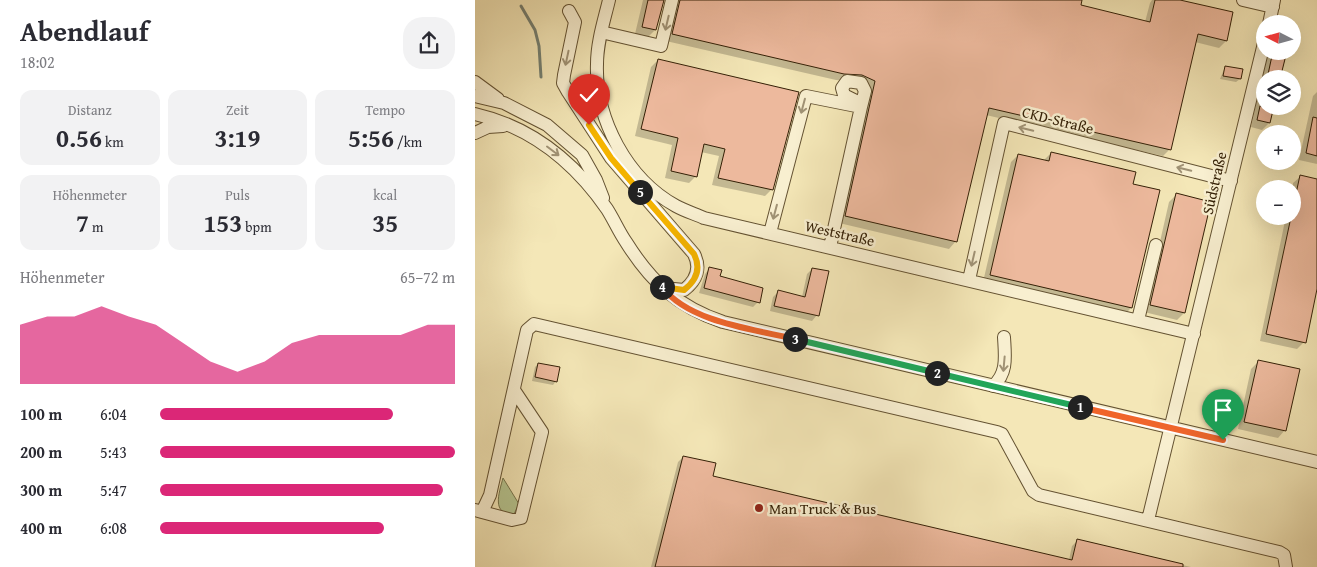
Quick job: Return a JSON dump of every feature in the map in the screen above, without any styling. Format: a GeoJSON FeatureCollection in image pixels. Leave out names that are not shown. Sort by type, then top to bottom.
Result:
{"type":"FeatureCollection","features":[{"type":"Feature","properties":{"kind":"street","name":"Weststraße"},"geometry":{"type":"LineString","coordinates":[[609,0],[601,32],[597,63],[598,96],[612,135],[629,164],[650,188],[676,207],[704,218],[1194,334]]}},
{"type":"Feature","properties":{"kind":"street"},"geometry":{"type":"LineString","coordinates":[[601,32],[661,46],[672,0]]}},
{"type":"Feature","properties":{"kind":"street"},"geometry":{"type":"LineString","coordinates":[[1243,0],[1273,4]]}},
{"type":"Feature","properties":{"kind":"street"},"geometry":{"type":"LineString","coordinates":[[569,11],[575,22],[563,83],[611,158],[694,254],[698,262],[699,270],[690,285],[684,290],[661,287]]}},
{"type":"Feature","properties":{"kind":"street","name":"Südstraße"},"geometry":{"type":"LineString","coordinates":[[1148,520],[1260,60]]}},
{"type":"Feature","properties":{"kind":"street"},"geometry":{"type":"LineString","coordinates":[[475,82],[504,103],[547,125],[581,155],[596,180],[607,210]]}},
{"type":"Feature","properties":{"kind":"street"},"geometry":{"type":"LineString","coordinates":[[475,96],[504,103]]}},
{"type":"Feature","properties":{"kind":"street"},"geometry":{"type":"LineString","coordinates":[[770,233],[806,96],[861,107],[830,247]]}},
{"type":"Feature","properties":{"kind":"street"},"geometry":{"type":"LineString","coordinates":[[475,114],[511,126],[532,136],[564,160],[607,210],[626,242],[661,287],[699,314],[723,322],[1317,462]]}},
{"type":"Feature","properties":{"kind":"street","name":"CKD-Straße"},"geometry":{"type":"LineString","coordinates":[[969,280],[1004,123],[1231,181]]}},
{"type":"Feature","properties":{"kind":"street"},"geometry":{"type":"LineString","coordinates":[[475,133],[488,127],[511,126]]}},
{"type":"Feature","properties":{"kind":"street"},"geometry":{"type":"LineString","coordinates":[[1138,320],[1156,246]]}},
{"type":"Feature","properties":{"kind":"street"},"geometry":{"type":"LineString","coordinates":[[515,390],[542,432],[521,518],[512,520],[478,511],[489,495],[515,390],[527,330],[533,324],[997,432],[1001,434],[1033,491],[1039,495],[1279,552],[1284,555],[1286,567]]}},
{"type":"Feature","properties":{"kind":"street"},"geometry":{"type":"LineString","coordinates":[[993,386],[1001,379],[1005,366],[1004,337]]}},
{"type":"Feature","properties":{"kind":"green space"},"geometry":{"type":"Polygon","coordinates":[[[503,478],[519,504],[514,514],[502,511],[499,507],[498,502],[503,478]]]}},
{"type":"Feature","properties":{"kind":"building"},"geometry":{"type":"Polygon","coordinates":[[[648,0],[664,0],[656,30],[642,27],[648,0]]]}},
{"type":"Feature","properties":{"kind":"building"},"geometry":{"type":"Polygon","coordinates":[[[680,0],[1082,0],[1081,5],[1150,22],[1155,0],[1180,0],[1233,12],[1227,41],[1198,34],[1171,150],[989,108],[957,242],[845,216],[875,81],[862,75],[844,74],[672,34],[680,0]]]}},
{"type":"Feature","properties":{"kind":"building"},"geometry":{"type":"Polygon","coordinates":[[[658,59],[799,92],[773,190],[718,178],[725,149],[704,144],[697,177],[671,171],[678,138],[641,129],[658,59]]]}},
{"type":"Feature","properties":{"kind":"building"},"geometry":{"type":"Polygon","coordinates":[[[1271,60],[1285,60],[1282,70],[1269,70],[1271,60]]]}},
{"type":"Feature","properties":{"kind":"building"},"geometry":{"type":"Polygon","coordinates":[[[1225,66],[1243,69],[1241,79],[1223,76],[1225,66]]]}},
{"type":"Feature","properties":{"kind":"building"},"geometry":{"type":"Polygon","coordinates":[[[1258,115],[1272,115],[1270,123],[1257,120],[1258,115]]]}},
{"type":"Feature","properties":{"kind":"building"},"geometry":{"type":"Polygon","coordinates":[[[1313,117],[1317,118],[1317,156],[1306,153],[1313,117]]]}},
{"type":"Feature","properties":{"kind":"building"},"geometry":{"type":"Polygon","coordinates":[[[1051,152],[1136,172],[1133,184],[1160,190],[1132,308],[990,275],[1018,154],[1049,161],[1051,152]]]}},
{"type":"Feature","properties":{"kind":"building"},"geometry":{"type":"Polygon","coordinates":[[[1300,175],[1317,179],[1317,289],[1306,343],[1266,334],[1289,225],[1301,225],[1301,180],[1299,180],[1300,175]]]}},
{"type":"Feature","properties":{"kind":"building"},"geometry":{"type":"Polygon","coordinates":[[[1176,193],[1211,202],[1185,313],[1150,305],[1176,193]]]}},
{"type":"Feature","properties":{"kind":"building"},"geometry":{"type":"Polygon","coordinates":[[[709,267],[722,270],[720,276],[763,288],[760,303],[704,288],[709,267]]]}},
{"type":"Feature","properties":{"kind":"building"},"geometry":{"type":"Polygon","coordinates":[[[812,268],[829,271],[819,316],[774,306],[778,290],[805,297],[812,268]]]}},
{"type":"Feature","properties":{"kind":"building"},"geometry":{"type":"Polygon","coordinates":[[[1258,360],[1300,369],[1286,431],[1244,422],[1258,360]]]}},
{"type":"Feature","properties":{"kind":"building"},"geometry":{"type":"Polygon","coordinates":[[[538,363],[560,367],[557,382],[535,377],[538,363]]]}},
{"type":"Feature","properties":{"kind":"building","name":"Man Truck & Bus"},"geometry":{"type":"Polygon","coordinates":[[[683,456],[716,463],[713,476],[1072,560],[1077,539],[1183,564],[1183,567],[655,567],[683,456]]]}},
{"type":"Feature","properties":{"kind":"waterway"},"geometry":{"type":"LineString","coordinates":[[521,6],[535,30],[539,46],[541,77]]}},
{"type":"Feature","properties":{"kind":"place","name":"Man Truck & Bus"},"geometry":{"type":"Point","coordinates":[759,508]}},
{"type":"Feature","properties":{"kind":"route"},"geometry":{"type":"LineString","coordinates":[[589,125],[611,158],[694,254],[699,270],[690,285],[684,290],[661,287],[682,304],[699,314],[723,322],[1223,440]]}}]}
